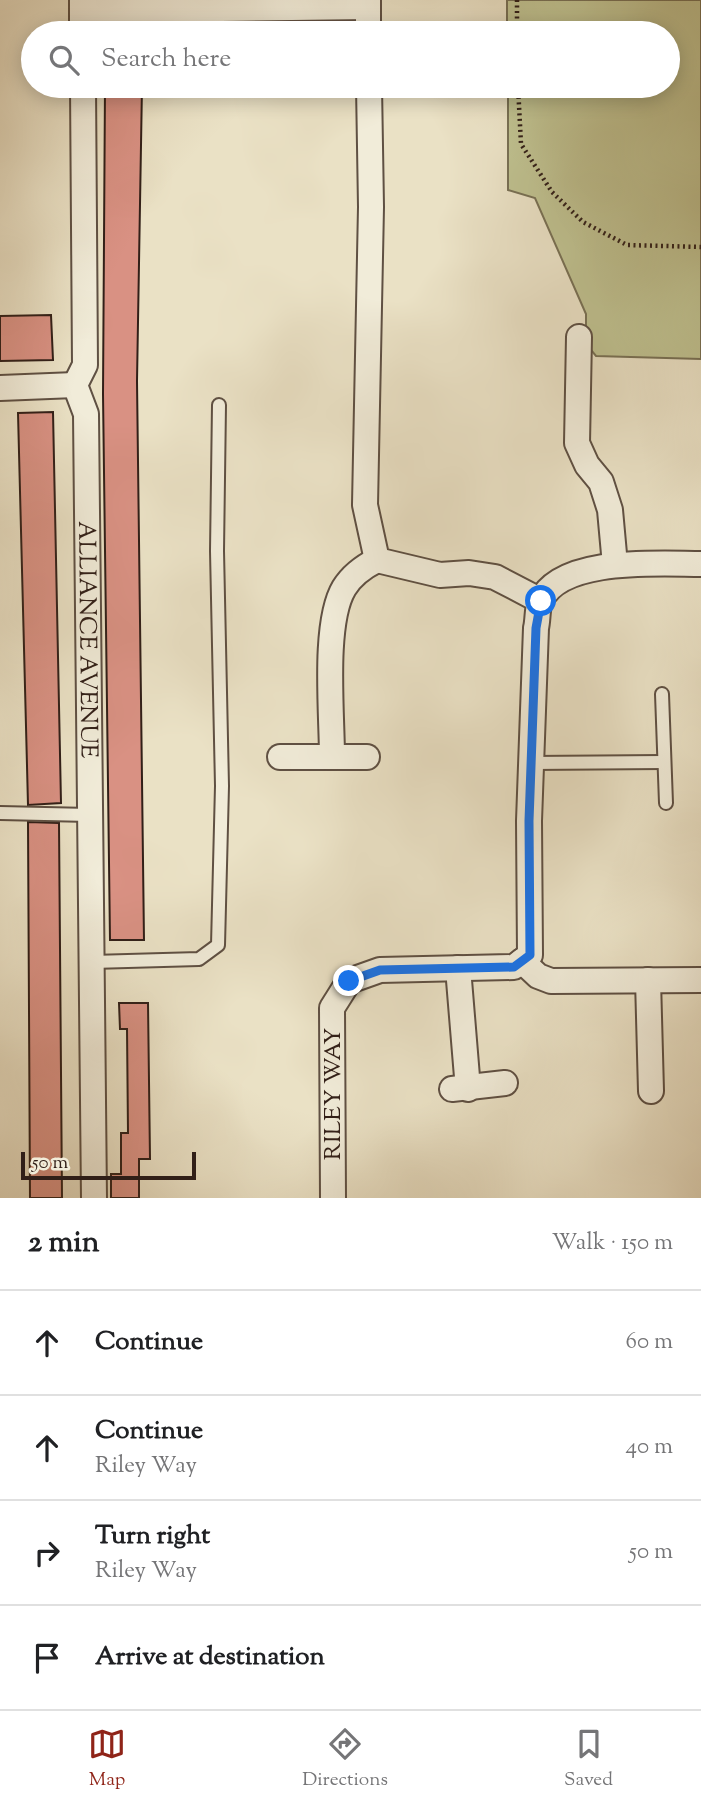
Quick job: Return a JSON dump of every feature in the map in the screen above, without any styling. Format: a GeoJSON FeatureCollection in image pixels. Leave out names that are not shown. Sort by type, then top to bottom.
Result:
{"type":"FeatureCollection","features":[{"type":"Feature","properties":{"kind":"street"},"geometry":{"type":"LineString","coordinates":[[82,15],[226,5],[368,4]]}},
{"type":"Feature","properties":{"kind":"street"},"geometry":{"type":"LineString","coordinates":[[0,388],[75,385],[85,365],[83,98]]}},
{"type":"Feature","properties":{"kind":"street"},"geometry":{"type":"LineString","coordinates":[[369,98],[365,505],[377,560]]}},
{"type":"Feature","properties":{"kind":"street"},"geometry":{"type":"LineString","coordinates":[[579,337],[577,443],[587,465],[601,482],[610,510],[615,565]]}},
{"type":"Feature","properties":{"kind":"street","name":"ALLIANCE AVENUE"},"geometry":{"type":"LineString","coordinates":[[75,385],[86,414],[94,1198]]}},
{"type":"Feature","properties":{"kind":"street"},"geometry":{"type":"LineString","coordinates":[[332,757],[334,612],[344,588],[359,569],[377,560],[440,575],[469,573],[495,577],[541,601]]}},
{"type":"Feature","properties":{"kind":"street"},"geometry":{"type":"LineString","coordinates":[[701,564],[615,565],[566,575],[541,601],[536,628],[529,821],[530,955],[522,961],[538,976],[551,981],[701,980]]}},
{"type":"Feature","properties":{"kind":"street"},"geometry":{"type":"LineString","coordinates":[[281,757],[367,757]]}},
{"type":"Feature","properties":{"kind":"street","name":"RILEY WAY"},"geometry":{"type":"LineString","coordinates":[[333,1198],[332,1008],[349,981],[380,970],[514,967],[522,961]]}},
{"type":"Feature","properties":{"kind":"street"},"geometry":{"type":"LineString","coordinates":[[458,968],[459,1089],[505,1083]]}},
{"type":"Feature","properties":{"kind":"street"},"geometry":{"type":"LineString","coordinates":[[648,980],[651,1091]]}},
{"type":"Feature","properties":{"kind":"lane"},"geometry":{"type":"LineString","coordinates":[[92,962],[199,960],[218,945],[222,800],[217,551],[219,405]]}},
{"type":"Feature","properties":{"kind":"lane"},"geometry":{"type":"LineString","coordinates":[[662,694],[666,803]]}},
{"type":"Feature","properties":{"kind":"lane"},"geometry":{"type":"LineString","coordinates":[[531,763],[664,762]]}},
{"type":"Feature","properties":{"kind":"lane"},"geometry":{"type":"LineString","coordinates":[[0,813],[90,815]]}},
{"type":"Feature","properties":{"kind":"path"},"geometry":{"type":"LineString","coordinates":[[517,0],[517,21]]}},
{"type":"Feature","properties":{"kind":"path"},"geometry":{"type":"LineString","coordinates":[[519,98],[521,144],[552,192],[583,222],[627,245],[701,247]]}},
{"type":"Feature","properties":{"kind":"green space"},"geometry":{"type":"Polygon","coordinates":[[[507,0],[701,0],[701,359],[596,356],[586,344],[586,314],[535,198],[508,190],[508,98],[680,98],[680,21],[507,21],[507,0]]]}},
{"type":"Feature","properties":{"kind":"building"},"geometry":{"type":"Polygon","coordinates":[[[105,98],[142,98],[137,381],[144,940],[110,940],[103,394],[105,98]]]}},
{"type":"Feature","properties":{"kind":"building"},"geometry":{"type":"Polygon","coordinates":[[[51,315],[53,360],[0,361],[0,316],[51,315]]]}},
{"type":"Feature","properties":{"kind":"building"},"geometry":{"type":"Polygon","coordinates":[[[53,412],[61,803],[28,805],[18,413],[53,412]]]}},
{"type":"Feature","properties":{"kind":"building"},"geometry":{"type":"Polygon","coordinates":[[[28,822],[59,823],[62,1198],[30,1198],[28,822]]]}},
{"type":"Feature","properties":{"kind":"building"},"geometry":{"type":"Polygon","coordinates":[[[119,1003],[148,1003],[150,1159],[139,1159],[139,1198],[111,1198],[111,1174],[121,1174],[121,1133],[128,1133],[127,1029],[120,1029],[119,1003]]]}},
{"type":"Feature","properties":{"kind":"route"},"geometry":{"type":"LineString","coordinates":[[349,981],[380,970],[514,967],[530,955],[529,821],[536,628],[541,601]]}}]}
